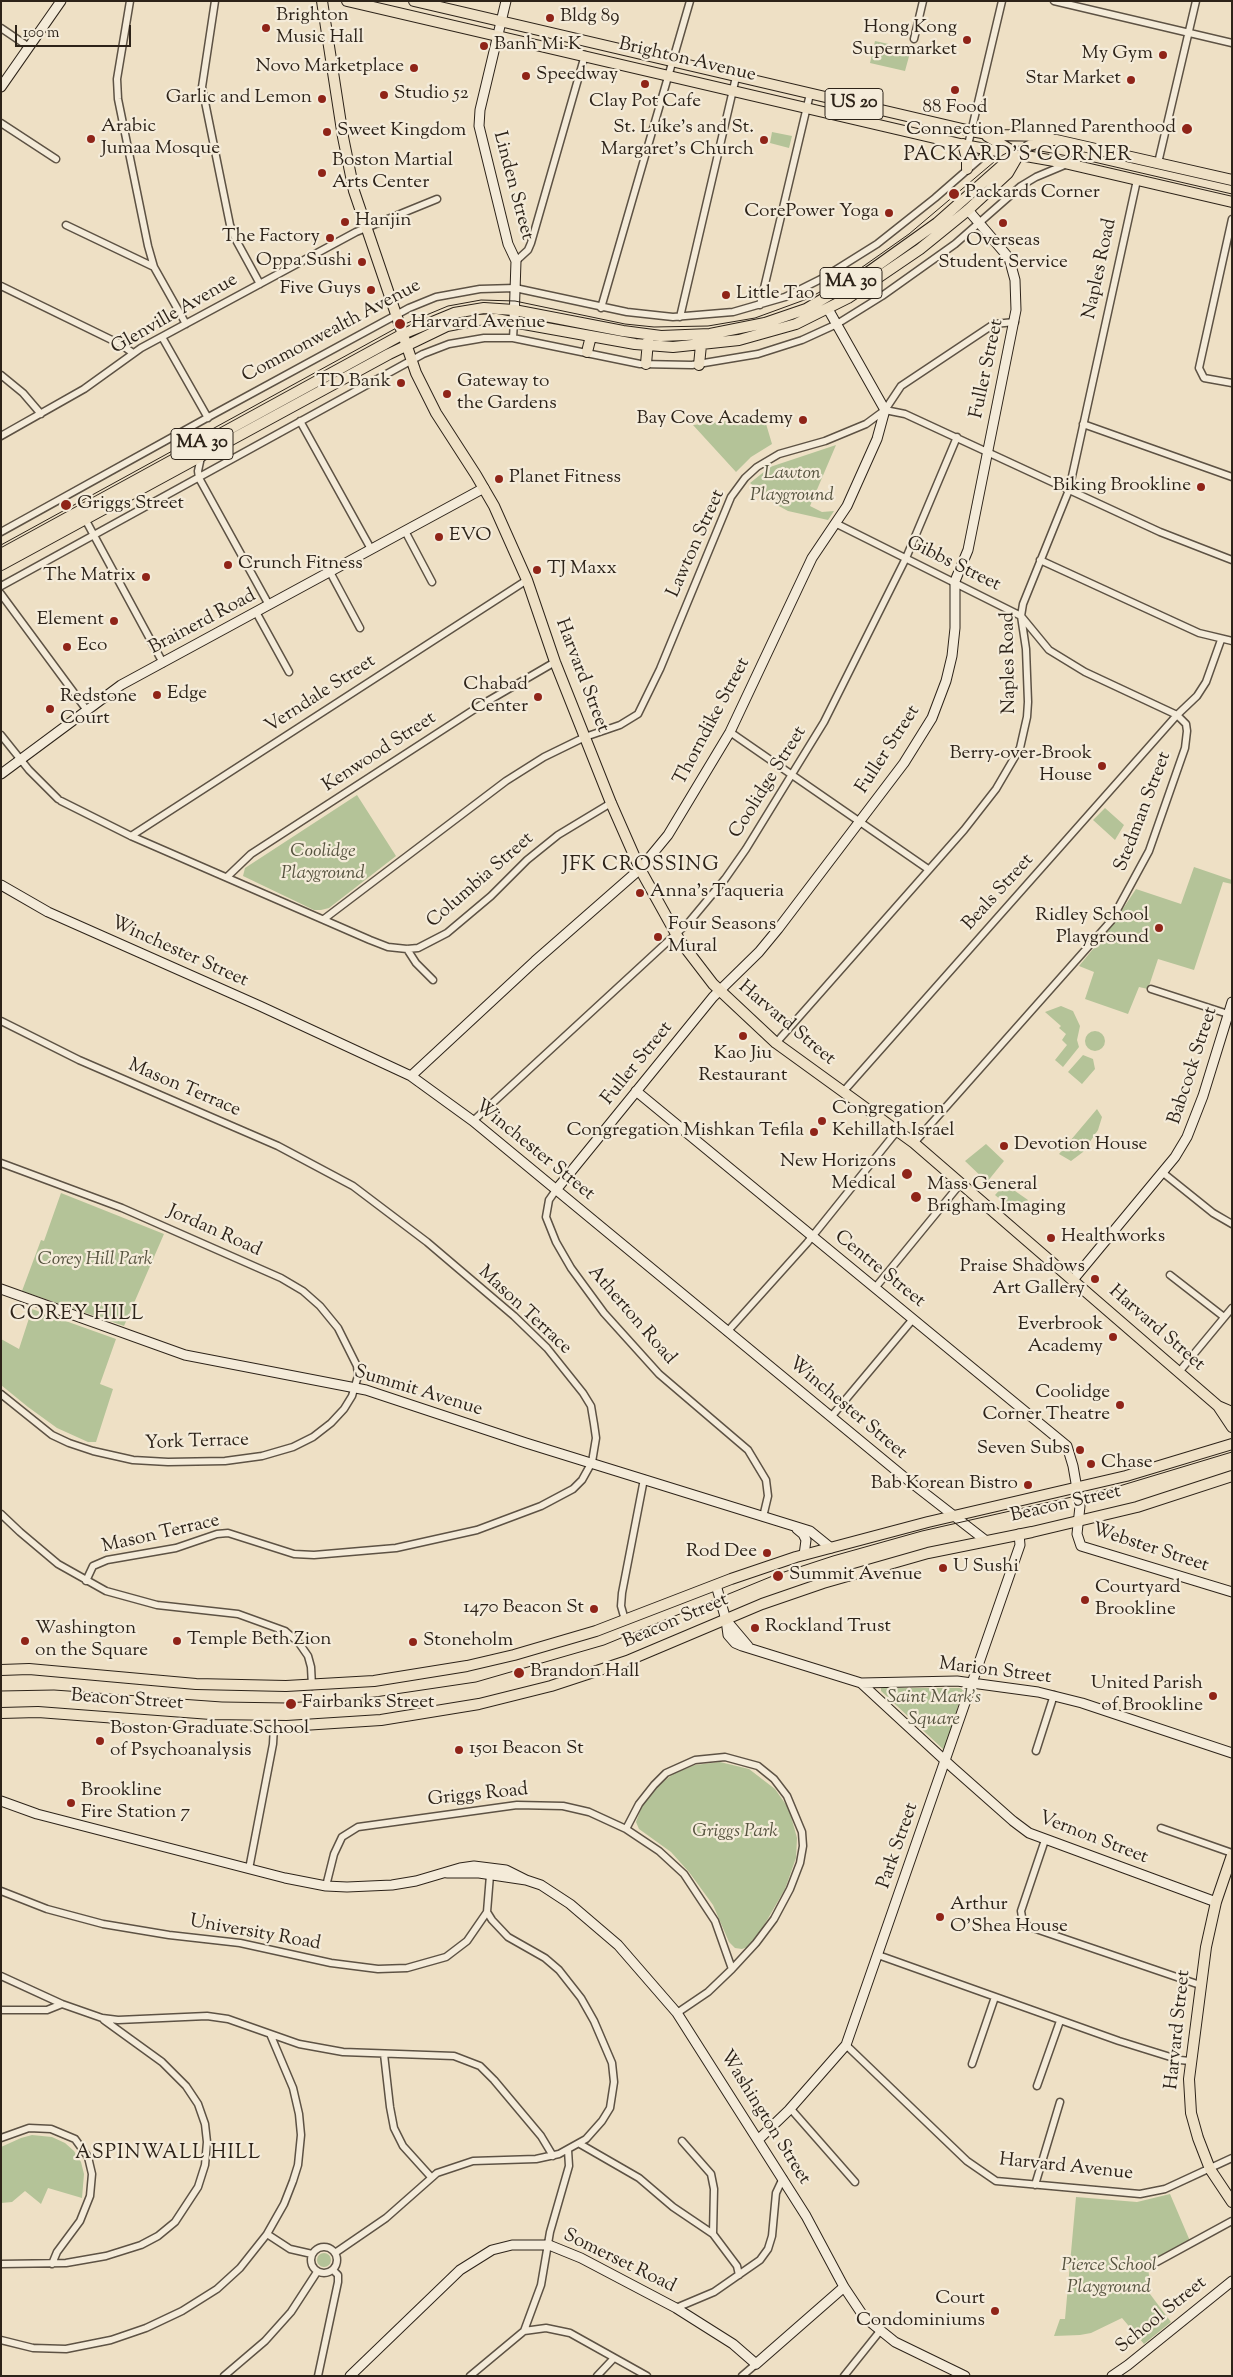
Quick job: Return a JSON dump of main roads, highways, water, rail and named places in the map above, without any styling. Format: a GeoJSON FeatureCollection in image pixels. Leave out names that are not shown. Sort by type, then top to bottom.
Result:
{"type":"FeatureCollection","features":[{"type":"Feature","properties":{"kind":"main road"},"geometry":{"type":"LineString","coordinates":[[322,1],[349,168],[366,227],[407,345]]}},
{"type":"Feature","properties":{"kind":"main road","name":"Brighton Avenue"},"geometry":{"type":"LineString","coordinates":[[347,1],[966,145],[1019,154]]}},
{"type":"Feature","properties":{"kind":"main road","name":"Brighton Avenue"},"geometry":{"type":"LineString","coordinates":[[414,1],[982,134],[1042,135],[1056,137],[1076,144]]}},
{"type":"Feature","properties":{"kind":"main road"},"geometry":{"type":"LineString","coordinates":[[982,134],[1019,154]]}},
{"type":"Feature","properties":{"kind":"main road","name":"Commonwealth Avenue"},"geometry":{"type":"LineString","coordinates":[[1,565],[83,515],[403,334],[454,313],[484,308],[514,310],[648,340],[730,331],[765,323],[806,309],[867,273],[914,240],[958,205],[1000,166],[1032,144],[1043,140],[1056,140],[1076,144],[1232,180]]}},
{"type":"Feature","properties":{"kind":"main road"},"geometry":{"type":"LineString","coordinates":[[966,145],[967,169]]}},
{"type":"Feature","properties":{"kind":"main road","name":"Commonwealth Avenue"},"geometry":{"type":"LineString","coordinates":[[1,554],[202,457],[407,345],[447,326],[464,322],[496,319],[591,336],[701,346],[768,334],[796,324],[828,309],[897,265],[968,210],[1008,173],[1019,154]]}},
{"type":"Feature","properties":{"kind":"main road","name":"US 20"},"geometry":{"type":"LineString","coordinates":[[1019,154],[1232,202]]}},
{"type":"Feature","properties":{"kind":"main road"},"geometry":{"type":"LineString","coordinates":[[587,352],[591,336]]}},
{"type":"Feature","properties":{"kind":"main road"},"geometry":{"type":"LineString","coordinates":[[646,364],[648,340]]}},
{"type":"Feature","properties":{"kind":"main road","name":"Harvard Street"},"geometry":{"type":"LineString","coordinates":[[407,345],[431,404],[484,488],[508,536],[527,580],[555,662],[612,803],[640,869],[676,934],[719,990],[776,1043],[914,1143],[1218,1406],[1232,1427]]}},
{"type":"Feature","properties":{"kind":"main road"},"geometry":{"type":"LineString","coordinates":[[699,365],[701,346]]}},
{"type":"Feature","properties":{"kind":"main road","name":"Harvard Street"},"geometry":{"type":"LineString","coordinates":[[1218,1406],[1232,1412]]}},
{"type":"Feature","properties":{"kind":"main road","name":"Beacon Street"},"geometry":{"type":"LineString","coordinates":[[3,1670],[227,1686],[312,1686],[393,1678],[467,1666],[563,1641],[804,1555],[954,1516],[1150,1470],[1232,1444]]}},
{"type":"Feature","properties":{"kind":"main road","name":"Beacon Street"},"geometry":{"type":"LineString","coordinates":[[3,1712],[54,1713],[210,1724],[274,1726],[381,1720],[497,1700],[600,1671],[653,1651],[769,1601],[820,1584],[904,1559],[985,1540],[1078,1522],[1158,1501],[1232,1476]]}},
{"type":"Feature","properties":{"kind":"main road","name":"Harvard Street"},"geometry":{"type":"LineString","coordinates":[[1232,1854],[1216,1902],[1200,1985],[1190,2061],[1189,2096],[1192,2114],[1210,2169],[1232,2202]]}},
{"type":"Feature","properties":{"kind":"tram line"},"geometry":{"type":"LineString","coordinates":[[1,545],[400,326],[448,306],[481,300],[515,301],[625,324],[654,327],[708,326],[755,318],[807,299],[851,275],[909,234],[1001,156],[1012,150],[1035,150],[1068,156],[1232,194]]}},
{"type":"Feature","properties":{"kind":"tram line"},"geometry":{"type":"LineString","coordinates":[[1,1691],[54,1690],[222,1702],[287,1703],[375,1697],[476,1682],[604,1645],[775,1575],[833,1556],[922,1531],[1116,1487],[1232,1452]]}},
{"type":"Feature","properties":{"kind":"place","name":"Bldg 89"},"geometry":{"type":"Point","coordinates":[550,18]}},
{"type":"Feature","properties":{"kind":"place","name":"Brighton Music Hall"},"geometry":{"type":"Point","coordinates":[266,28]}},
{"type":"Feature","properties":{"kind":"place","name":"Hong Kong Supermarket"},"geometry":{"type":"Point","coordinates":[967,40]}},
{"type":"Feature","properties":{"kind":"place","name":"Banh Mi K"},"geometry":{"type":"Point","coordinates":[484,46]}},
{"type":"Feature","properties":{"kind":"place","name":"My Gym"},"geometry":{"type":"Point","coordinates":[1163,55]}},
{"type":"Feature","properties":{"kind":"place","name":"Novo Marketplace"},"geometry":{"type":"Point","coordinates":[414,68]}},
{"type":"Feature","properties":{"kind":"place","name":"Speedway"},"geometry":{"type":"Point","coordinates":[526,76]}},
{"type":"Feature","properties":{"kind":"place","name":"Star Market"},"geometry":{"type":"Point","coordinates":[1131,80]}},
{"type":"Feature","properties":{"kind":"place","name":"Clay Pot Cafe"},"geometry":{"type":"Point","coordinates":[645,84]}},
{"type":"Feature","properties":{"kind":"place","name":"88 Food Connection"},"geometry":{"type":"Point","coordinates":[955,90]}},
{"type":"Feature","properties":{"kind":"place","name":"Studio 52"},"geometry":{"type":"Point","coordinates":[384,95]}},
{"type":"Feature","properties":{"kind":"place","name":"Garlic and Lemon"},"geometry":{"type":"Point","coordinates":[322,99]}},
{"type":"Feature","properties":{"kind":"place","name":"Planned Parenthood"},"geometry":{"type":"Point","coordinates":[1187,129]}},
{"type":"Feature","properties":{"kind":"place","name":"Sweet Kingdom"},"geometry":{"type":"Point","coordinates":[327,132]}},
{"type":"Feature","properties":{"kind":"place","name":"Arabic Jumaa Mosque"},"geometry":{"type":"Point","coordinates":[91,139]}},
{"type":"Feature","properties":{"kind":"place","name":"St. Luke's and St. Margaret's Church"},"geometry":{"type":"Point","coordinates":[764,140]}},
{"type":"Feature","properties":{"kind":"place","name":"Boston Martial Arts Center"},"geometry":{"type":"Point","coordinates":[322,173]}},
{"type":"Feature","properties":{"kind":"place","name":"Packards Corner"},"geometry":{"type":"Point","coordinates":[954,194]}},
{"type":"Feature","properties":{"kind":"place","name":"CorePower Yoga"},"geometry":{"type":"Point","coordinates":[889,213]}},
{"type":"Feature","properties":{"kind":"place","name":"Hanjin"},"geometry":{"type":"Point","coordinates":[345,222]}},
{"type":"Feature","properties":{"kind":"place","name":"Overseas Student Service"},"geometry":{"type":"Point","coordinates":[1003,223]}},
{"type":"Feature","properties":{"kind":"place","name":"The Factory"},"geometry":{"type":"Point","coordinates":[330,238]}},
{"type":"Feature","properties":{"kind":"place","name":"Oppa Sushi"},"geometry":{"type":"Point","coordinates":[362,262]}},
{"type":"Feature","properties":{"kind":"place","name":"Five Guys"},"geometry":{"type":"Point","coordinates":[371,290]}},
{"type":"Feature","properties":{"kind":"place","name":"Little Tao"},"geometry":{"type":"Point","coordinates":[726,295]}},
{"type":"Feature","properties":{"kind":"place","name":"Harvard Avenue"},"geometry":{"type":"Point","coordinates":[400,324]}},
{"type":"Feature","properties":{"kind":"place","name":"TD Bank"},"geometry":{"type":"Point","coordinates":[401,383]}},
{"type":"Feature","properties":{"kind":"place","name":"Gateway to the Gardens"},"geometry":{"type":"Point","coordinates":[447,394]}},
{"type":"Feature","properties":{"kind":"place","name":"Bay Cove Academy"},"geometry":{"type":"Point","coordinates":[803,420]}},
{"type":"Feature","properties":{"kind":"place","name":"Planet Fitness"},"geometry":{"type":"Point","coordinates":[499,479]}},
{"type":"Feature","properties":{"kind":"place","name":"Biking Brookline"},"geometry":{"type":"Point","coordinates":[1201,487]}},
{"type":"Feature","properties":{"kind":"place","name":"Griggs Street"},"geometry":{"type":"Point","coordinates":[66,505]}},
{"type":"Feature","properties":{"kind":"place","name":"EVO"},"geometry":{"type":"Point","coordinates":[439,537]}},
{"type":"Feature","properties":{"kind":"place","name":"Crunch Fitness"},"geometry":{"type":"Point","coordinates":[228,565]}},
{"type":"Feature","properties":{"kind":"place","name":"TJ Maxx"},"geometry":{"type":"Point","coordinates":[537,570]}},
{"type":"Feature","properties":{"kind":"place","name":"The Matrix"},"geometry":{"type":"Point","coordinates":[146,577]}},
{"type":"Feature","properties":{"kind":"place","name":"Element"},"geometry":{"type":"Point","coordinates":[114,621]}},
{"type":"Feature","properties":{"kind":"place","name":"Eco"},"geometry":{"type":"Point","coordinates":[67,647]}},
{"type":"Feature","properties":{"kind":"place","name":"Edge"},"geometry":{"type":"Point","coordinates":[157,695]}},
{"type":"Feature","properties":{"kind":"place","name":"Chabad Center"},"geometry":{"type":"Point","coordinates":[538,697]}},
{"type":"Feature","properties":{"kind":"place","name":"Redstone Court"},"geometry":{"type":"Point","coordinates":[50,709]}},
{"type":"Feature","properties":{"kind":"place","name":"Berry-over-Brook House"},"geometry":{"type":"Point","coordinates":[1102,766]}},
{"type":"Feature","properties":{"kind":"place","name":"Anna's Taqueria"},"geometry":{"type":"Point","coordinates":[640,893]}},
{"type":"Feature","properties":{"kind":"place","name":"Ridley School Playground"},"geometry":{"type":"Point","coordinates":[1159,928]}},
{"type":"Feature","properties":{"kind":"place","name":"Four Seasons Mural"},"geometry":{"type":"Point","coordinates":[658,937]}},
{"type":"Feature","properties":{"kind":"place","name":"Kao Jiu Restaurant"},"geometry":{"type":"Point","coordinates":[743,1036]}},
{"type":"Feature","properties":{"kind":"place","name":"Congregation Kehillath Israel"},"geometry":{"type":"Point","coordinates":[822,1121]}},
{"type":"Feature","properties":{"kind":"place","name":"Congregation Mishkan Tefila"},"geometry":{"type":"Point","coordinates":[814,1132]}},
{"type":"Feature","properties":{"kind":"place","name":"Devotion House"},"geometry":{"type":"Point","coordinates":[1004,1146]}},
{"type":"Feature","properties":{"kind":"place","name":"New Horizons Medical"},"geometry":{"type":"Point","coordinates":[907,1174]}},
{"type":"Feature","properties":{"kind":"place","name":"Mass General Brigham Imaging"},"geometry":{"type":"Point","coordinates":[916,1197]}},
{"type":"Feature","properties":{"kind":"place","name":"Healthworks"},"geometry":{"type":"Point","coordinates":[1051,1238]}},
{"type":"Feature","properties":{"kind":"place","name":"Praise Shadows Art Gallery"},"geometry":{"type":"Point","coordinates":[1095,1279]}},
{"type":"Feature","properties":{"kind":"place","name":"Everbrook Academy"},"geometry":{"type":"Point","coordinates":[1113,1337]}},
{"type":"Feature","properties":{"kind":"place","name":"Coolidge Corner Theatre"},"geometry":{"type":"Point","coordinates":[1120,1405]}},
{"type":"Feature","properties":{"kind":"place","name":"Seven Subs"},"geometry":{"type":"Point","coordinates":[1080,1450]}},
{"type":"Feature","properties":{"kind":"place","name":"Chase"},"geometry":{"type":"Point","coordinates":[1091,1464]}},
{"type":"Feature","properties":{"kind":"place","name":"Bab Korean Bistro"},"geometry":{"type":"Point","coordinates":[1028,1485]}},
{"type":"Feature","properties":{"kind":"place","name":"Rod Dee"},"geometry":{"type":"Point","coordinates":[767,1553]}},
{"type":"Feature","properties":{"kind":"place","name":"U Sushi"},"geometry":{"type":"Point","coordinates":[943,1568]}},
{"type":"Feature","properties":{"kind":"place","name":"Summit Avenue"},"geometry":{"type":"Point","coordinates":[778,1576]}},
{"type":"Feature","properties":{"kind":"place","name":"Courtyard Brookline"},"geometry":{"type":"Point","coordinates":[1085,1600]}},
{"type":"Feature","properties":{"kind":"place","name":"1470 Beacon St"},"geometry":{"type":"Point","coordinates":[594,1609]}},
{"type":"Feature","properties":{"kind":"place","name":"Rockland Trust"},"geometry":{"type":"Point","coordinates":[755,1628]}},
{"type":"Feature","properties":{"kind":"place","name":"Washington on the Square"},"geometry":{"type":"Point","coordinates":[25,1641]}},
{"type":"Feature","properties":{"kind":"place","name":"Temple Beth Zion"},"geometry":{"type":"Point","coordinates":[177,1641]}},
{"type":"Feature","properties":{"kind":"place","name":"Stoneholm"},"geometry":{"type":"Point","coordinates":[413,1642]}},
{"type":"Feature","properties":{"kind":"place","name":"Brandon Hall"},"geometry":{"type":"Point","coordinates":[519,1673]}},
{"type":"Feature","properties":{"kind":"place","name":"United Parish of Brookline"},"geometry":{"type":"Point","coordinates":[1213,1696]}},
{"type":"Feature","properties":{"kind":"place","name":"Fairbanks Street"},"geometry":{"type":"Point","coordinates":[291,1704]}},
{"type":"Feature","properties":{"kind":"place","name":"Boston Graduate School of Psychoanalysis"},"geometry":{"type":"Point","coordinates":[100,1741]}},
{"type":"Feature","properties":{"kind":"place","name":"1501 Beacon St"},"geometry":{"type":"Point","coordinates":[459,1750]}},
{"type":"Feature","properties":{"kind":"place","name":"Brookline Fire Station 7"},"geometry":{"type":"Point","coordinates":[71,1803]}},
{"type":"Feature","properties":{"kind":"place","name":"Arthur O'Shea House"},"geometry":{"type":"Point","coordinates":[940,1917]}},
{"type":"Feature","properties":{"kind":"place","name":"Court Condominiums"},"geometry":{"type":"Point","coordinates":[995,2311]}},
{"type":"Feature","properties":{"kind":"district","name":"PACKARD'S CORNER"},"geometry":{"type":"Point","coordinates":[1018,157]}},
{"type":"Feature","properties":{"kind":"district","name":"JFK CROSSING"},"geometry":{"type":"Point","coordinates":[641,867]}},
{"type":"Feature","properties":{"kind":"district","name":"COREY HILL"},"geometry":{"type":"Point","coordinates":[77,1316]}},
{"type":"Feature","properties":{"kind":"district","name":"ASPINWALL HILL"},"geometry":{"type":"Point","coordinates":[168,2155]}},
{"type":"Feature","properties":{"kind":"park label","name":"Lawton Playground"},"geometry":{"type":"Point","coordinates":[792,486]}},
{"type":"Feature","properties":{"kind":"park label","name":"Coolidge Playground"},"geometry":{"type":"Point","coordinates":[323,864]}},
{"type":"Feature","properties":{"kind":"park label","name":"Corey Hill Park"},"geometry":{"type":"Point","coordinates":[95,1261]}},
{"type":"Feature","properties":{"kind":"park label","name":"Saint Mark's Square"},"geometry":{"type":"Point","coordinates":[934,1710]}},
{"type":"Feature","properties":{"kind":"park label","name":"Griggs Park"},"geometry":{"type":"Point","coordinates":[735,1833]}},
{"type":"Feature","properties":{"kind":"park label","name":"Pierce School Playground"},"geometry":{"type":"Point","coordinates":[1109,2278]}}]}
